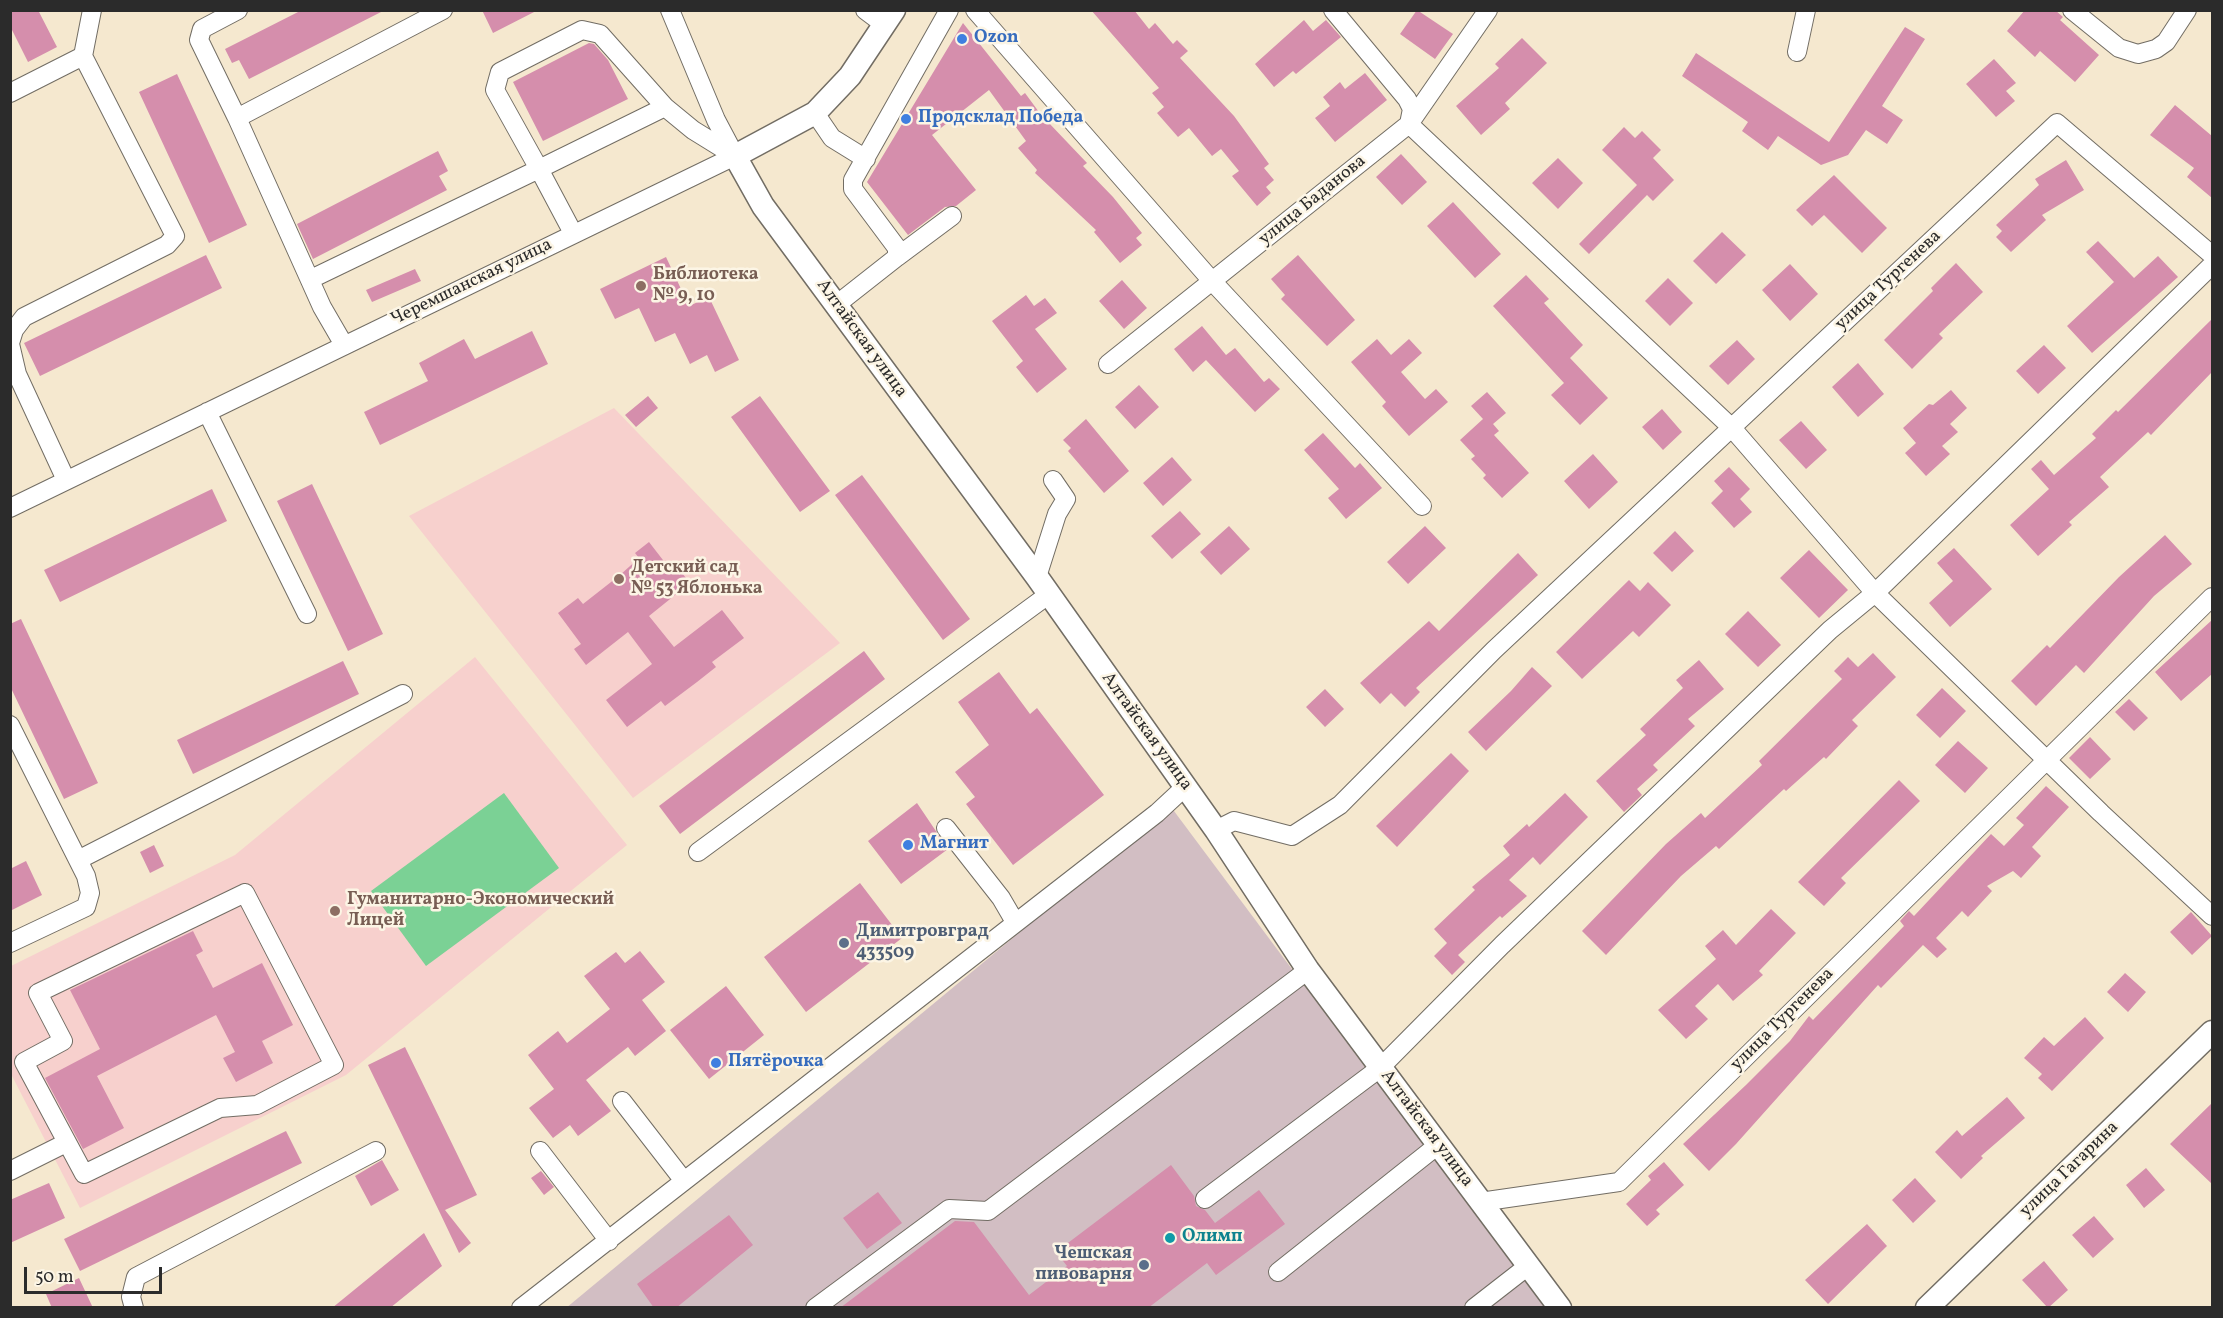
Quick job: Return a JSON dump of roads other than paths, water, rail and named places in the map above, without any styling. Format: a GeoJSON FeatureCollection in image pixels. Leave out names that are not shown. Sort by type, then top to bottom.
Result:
{"type":"FeatureCollection","features":[{"type":"Feature","properties":{"kind":"main road","name":"Черемшанская улица"},"geometry":{"type":"LineString","coordinates":[[735,156],[815,113],[850,76],[889,18]]}},
{"type":"Feature","properties":{"kind":"main road","name":"Алтайская улица"},"geometry":{"type":"LineString","coordinates":[[735,156],[763,206],[1042,586],[1216,830],[1308,970],[1560,1308]]}},
{"type":"Feature","properties":{"kind":"main road","name":"улица Гагарина"},"geometry":{"type":"LineString","coordinates":[[1927,1308],[2212,1032]]}},
{"type":"Feature","properties":{"kind":"street"},"geometry":{"type":"LineString","coordinates":[[66,480],[17,374],[10,344],[14,330],[24,317],[167,245],[175,236],[83,56],[92,10]]}},
{"type":"Feature","properties":{"kind":"street"},"geometry":{"type":"LineString","coordinates":[[238,10],[202,29],[198,40],[237,118],[322,307],[344,345]]}},
{"type":"Feature","properties":{"kind":"street"},"geometry":{"type":"LineString","coordinates":[[237,118],[443,10]]}},
{"type":"Feature","properties":{"kind":"street"},"geometry":{"type":"LineString","coordinates":[[670,10],[716,120],[735,156]]}},
{"type":"Feature","properties":{"kind":"street"},"geometry":{"type":"LineString","coordinates":[[865,10],[889,18]]}},
{"type":"Feature","properties":{"kind":"street"},"geometry":{"type":"LineString","coordinates":[[897,257],[897,249],[853,189],[853,180],[949,10]]}},
{"type":"Feature","properties":{"kind":"street"},"geometry":{"type":"LineString","coordinates":[[975,10],[1212,281],[1422,506]]}},
{"type":"Feature","properties":{"kind":"street"},"geometry":{"type":"LineString","coordinates":[[1333,10],[1407,99],[1412,109],[1409,124],[1732,428],[1875,593],[2046,760],[2212,916]]}},
{"type":"Feature","properties":{"kind":"street","name":"улица Баданова"},"geometry":{"type":"LineString","coordinates":[[1108,364],[1409,124],[1488,10]]}},
{"type":"Feature","properties":{"kind":"street"},"geometry":{"type":"LineString","coordinates":[[1797,52],[1806,10]]}},
{"type":"Feature","properties":{"kind":"street"},"geometry":{"type":"LineString","coordinates":[[2072,10],[2119,48],[2138,54],[2156,50],[2166,42],[2187,10]]}},
{"type":"Feature","properties":{"kind":"street"},"geometry":{"type":"LineString","coordinates":[[573,233],[495,90],[500,72],[582,30],[600,34],[665,107],[693,130],[735,156]]}},
{"type":"Feature","properties":{"kind":"street"},"geometry":{"type":"LineString","coordinates":[[10,93],[83,56]]}},
{"type":"Feature","properties":{"kind":"street"},"geometry":{"type":"LineString","coordinates":[[311,279],[665,107]]}},
{"type":"Feature","properties":{"kind":"street"},"geometry":{"type":"LineString","coordinates":[[815,113],[832,138],[866,159]]}},
{"type":"Feature","properties":{"kind":"street","name":"улица Тургенева"},"geometry":{"type":"LineString","coordinates":[[1732,428],[2057,123],[2212,255]]}},
{"type":"Feature","properties":{"kind":"street","name":"Черемшанская улица"},"geometry":{"type":"LineString","coordinates":[[10,508],[735,156]]}},
{"type":"Feature","properties":{"kind":"street"},"geometry":{"type":"LineString","coordinates":[[836,306],[952,216]]}},
{"type":"Feature","properties":{"kind":"street"},"geometry":{"type":"LineString","coordinates":[[1205,1199],[1380,1068],[1502,945],[1830,630],[1875,593],[2212,265]]}},
{"type":"Feature","properties":{"kind":"street"},"geometry":{"type":"LineString","coordinates":[[207,412],[307,614]]}},
{"type":"Feature","properties":{"kind":"street"},"geometry":{"type":"LineString","coordinates":[[1216,830],[1234,821],[1292,836],[1340,805],[1494,650],[1732,428]]}},
{"type":"Feature","properties":{"kind":"street"},"geometry":{"type":"LineString","coordinates":[[698,852],[1042,586],[1057,514],[1066,499],[1053,480]]}},
{"type":"Feature","properties":{"kind":"street","name":"улица Тургенева"},"geometry":{"type":"LineString","coordinates":[[1480,1202],[1619,1182],[2212,597]]}},
{"type":"Feature","properties":{"kind":"street"},"geometry":{"type":"LineString","coordinates":[[78,860],[403,694]]}},
{"type":"Feature","properties":{"kind":"street"},"geometry":{"type":"LineString","coordinates":[[10,725],[87,876],[90,893],[86,907],[10,943]]}},
{"type":"Feature","properties":{"kind":"street"},"geometry":{"type":"LineString","coordinates":[[521,1308],[1157,813],[1185,787]]}},
{"type":"Feature","properties":{"kind":"street"},"geometry":{"type":"LineString","coordinates":[[946,828],[1001,898],[1015,922]]}},
{"type":"Feature","properties":{"kind":"street"},"geometry":{"type":"LineString","coordinates":[[245,893],[334,1065],[257,1105],[220,1108],[84,1174],[66,1143],[24,1062],[63,1041],[38,993],[245,893]]}},
{"type":"Feature","properties":{"kind":"street"},"geometry":{"type":"LineString","coordinates":[[815,1308],[949,1209],[988,1211],[1308,970]]}},
{"type":"Feature","properties":{"kind":"street"},"geometry":{"type":"LineString","coordinates":[[622,1101],[684,1181]]}},
{"type":"Feature","properties":{"kind":"street"},"geometry":{"type":"LineString","coordinates":[[10,1171],[66,1143]]}},
{"type":"Feature","properties":{"kind":"street"},"geometry":{"type":"LineString","coordinates":[[1278,1272],[1438,1145]]}},
{"type":"Feature","properties":{"kind":"street"},"geometry":{"type":"LineString","coordinates":[[134,1308],[131,1298],[136,1277],[376,1151]]}},
{"type":"Feature","properties":{"kind":"street"},"geometry":{"type":"LineString","coordinates":[[540,1151],[609,1241]]}},
{"type":"Feature","properties":{"kind":"street"},"geometry":{"type":"LineString","coordinates":[[1474,1308],[1528,1266]]}},
{"type":"Feature","properties":{"kind":"place","name":"Ozon"},"geometry":{"type":"Point","coordinates":[962,39]}},
{"type":"Feature","properties":{"kind":"place","name":"Продсклад Победа"},"geometry":{"type":"Point","coordinates":[906,119]}},
{"type":"Feature","properties":{"kind":"place","name":"Библиотека № 9, 10"},"geometry":{"type":"Point","coordinates":[641,286]}},
{"type":"Feature","properties":{"kind":"place","name":"Детский сад № 53 Яблонька"},"geometry":{"type":"Point","coordinates":[619,579]}},
{"type":"Feature","properties":{"kind":"place","name":"Магнит"},"geometry":{"type":"Point","coordinates":[908,845]}},
{"type":"Feature","properties":{"kind":"place","name":"Гуманитарно-Экономический Лицей"},"geometry":{"type":"Point","coordinates":[335,911]}},
{"type":"Feature","properties":{"kind":"place","name":"Димитровград 433509"},"geometry":{"type":"Point","coordinates":[844,943]}},
{"type":"Feature","properties":{"kind":"place","name":"Пятёрочка"},"geometry":{"type":"Point","coordinates":[716,1063]}},
{"type":"Feature","properties":{"kind":"place","name":"Олимп"},"geometry":{"type":"Point","coordinates":[1170,1238]}},
{"type":"Feature","properties":{"kind":"place","name":"Чешская пивоварня"},"geometry":{"type":"Point","coordinates":[1144,1265]}}]}
